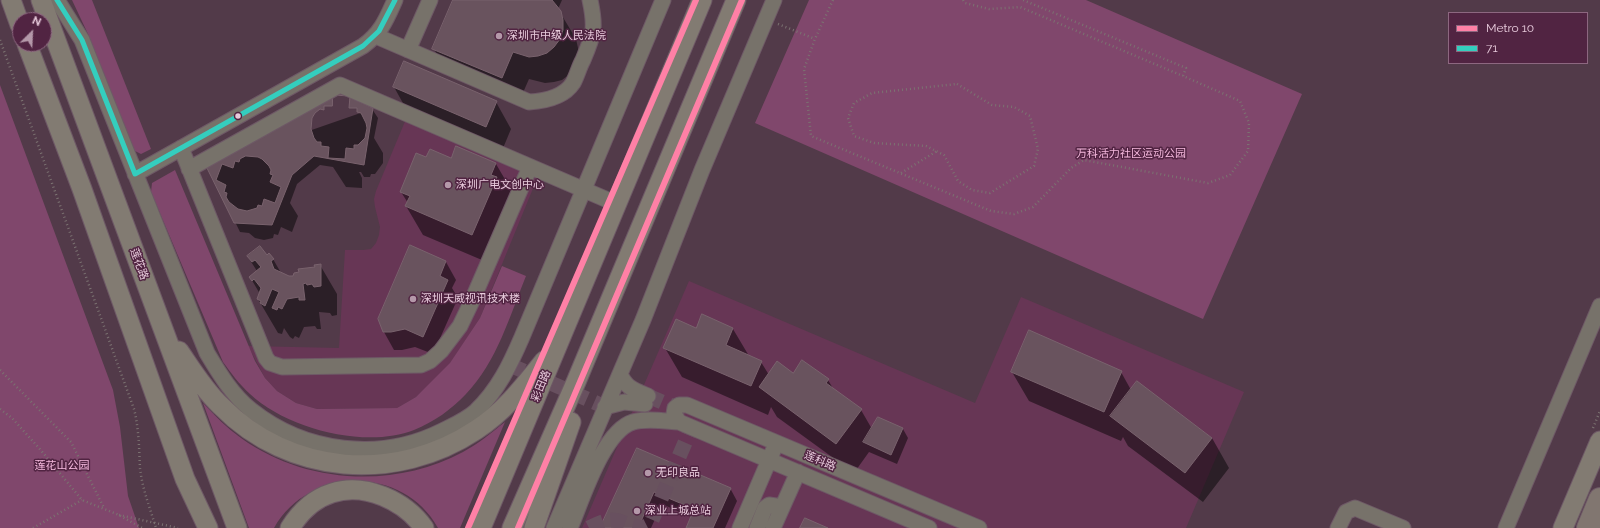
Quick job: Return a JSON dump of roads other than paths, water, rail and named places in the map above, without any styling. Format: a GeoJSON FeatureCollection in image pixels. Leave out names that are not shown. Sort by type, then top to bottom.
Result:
{"type":"FeatureCollection","features":[{"type":"Feature","properties":{"kind":"highway"},"geometry":{"type":"LineString","coordinates":[[1588,528],[1600,499]]}},
{"type":"Feature","properties":{"kind":"main road"},"geometry":{"type":"LineString","coordinates":[[11,0],[15,12]]}},
{"type":"Feature","properties":{"kind":"main road","name":"莲花路"},"geometry":{"type":"LineString","coordinates":[[41,0],[237,528]]}},
{"type":"Feature","properties":{"kind":"main road","name":"彩田路"},"geometry":{"type":"LineString","coordinates":[[481,528],[702,0]]}},
{"type":"Feature","properties":{"kind":"main road"},"geometry":{"type":"LineString","coordinates":[[512,528],[576,382],[736,0]]}},
{"type":"Feature","properties":{"kind":"main road"},"geometry":{"type":"LineString","coordinates":[[30,52],[84,196],[201,528]]}},
{"type":"Feature","properties":{"kind":"main road"},"geometry":{"type":"LineString","coordinates":[[160,321],[203,387],[222,407],[245,427],[286,450],[305,457],[336,464],[359,466],[381,465],[406,461],[431,453],[456,442],[477,430],[521,391],[558,345]]}},
{"type":"Feature","properties":{"kind":"main road"},"geometry":{"type":"LineString","coordinates":[[534,528],[571,422],[576,382]]}},
{"type":"Feature","properties":{"kind":"main road"},"geometry":{"type":"LineString","coordinates":[[1563,528],[1600,441]]}},
{"type":"Feature","properties":{"kind":"main road"},"geometry":{"type":"LineString","coordinates":[[185,479],[208,528]]}},
{"type":"Feature","properties":{"kind":"main road"},"geometry":{"type":"LineString","coordinates":[[290,528],[304,510],[316,500],[332,492],[349,490],[367,492],[391,500],[405,508],[424,528]]}},
{"type":"Feature","properties":{"kind":"street"},"geometry":{"type":"LineString","coordinates":[[56,0],[82,40],[207,353],[220,376],[238,398],[268,423],[303,439],[344,449],[361,450],[400,447],[436,434],[462,422],[493,392],[513,358],[663,0]]}},
{"type":"Feature","properties":{"kind":"street"},"geometry":{"type":"LineString","coordinates":[[135,174],[363,46],[376,36],[385,23],[395,0]]}},
{"type":"Feature","properties":{"kind":"street"},"geometry":{"type":"LineString","coordinates":[[408,50],[430,0]]}},
{"type":"Feature","properties":{"kind":"street"},"geometry":{"type":"LineString","coordinates":[[376,36],[529,102],[541,102],[559,95],[573,83],[593,35],[594,23],[590,0]]}},
{"type":"Feature","properties":{"kind":"street"},"geometry":{"type":"LineString","coordinates":[[554,528],[643,320],[702,170],[774,0]]}},
{"type":"Feature","properties":{"kind":"street"},"geometry":{"type":"LineString","coordinates":[[189,169],[340,85],[617,204]]}},
{"type":"Feature","properties":{"kind":"street"},"geometry":{"type":"LineString","coordinates":[[181,148],[266,358],[274,365],[282,367],[421,365],[430,361],[451,340],[460,326],[530,166]]}},
{"type":"Feature","properties":{"kind":"street"},"geometry":{"type":"LineString","coordinates":[[1506,528],[1600,306]]}},
{"type":"Feature","properties":{"kind":"street"},"geometry":{"type":"LineString","coordinates":[[605,407],[624,402],[646,400],[624,383],[620,374]]}},
{"type":"Feature","properties":{"kind":"street","name":"莲科路"},"geometry":{"type":"LineString","coordinates":[[679,422],[674,414],[675,408],[679,405],[687,404],[979,528]]}},
{"type":"Feature","properties":{"kind":"street","name":"莲科路"},"geometry":{"type":"LineString","coordinates":[[570,528],[606,446],[618,431],[633,422],[647,420],[679,422],[929,528]]}},
{"type":"Feature","properties":{"kind":"street"},"geometry":{"type":"LineString","coordinates":[[740,528],[776,442]]}},
{"type":"Feature","properties":{"kind":"street"},"geometry":{"type":"LineString","coordinates":[[757,528],[772,510],[798,472]]}},
{"type":"Feature","properties":{"kind":"street"},"geometry":{"type":"LineString","coordinates":[[760,482],[761,496],[772,510],[773,528]]}},
{"type":"Feature","properties":{"kind":"street"},"geometry":{"type":"LineString","coordinates":[[1338,528],[1346,512],[1355,508],[1403,528]]}},
{"type":"Feature","properties":{"kind":"tunnel"},"geometry":{"type":"LineString","coordinates":[[510,365],[605,407]]}},
{"type":"Feature","properties":{"kind":"tunnel"},"geometry":{"type":"LineString","coordinates":[[648,396],[688,413]]}},
{"type":"Feature","properties":{"kind":"tunnel"},"geometry":{"type":"LineString","coordinates":[[589,528],[598,523],[611,520],[616,520],[642,528],[648,525],[652,520],[693,424]]}},
{"type":"Feature","properties":{"kind":"metro line","name":"10"},"geometry":{"type":"LineString","coordinates":[[468,528],[696,0]]}},
{"type":"Feature","properties":{"kind":"metro line","name":"10"},"geometry":{"type":"LineString","coordinates":[[518,528],[742,0]]}},
{"type":"Feature","properties":{"kind":"place","name":"深圳市中级人民法院"},"geometry":{"type":"Point","coordinates":[499,36]}},
{"type":"Feature","properties":{"kind":"place","name":"深圳广电文创中心"},"geometry":{"type":"Point","coordinates":[448,185]}},
{"type":"Feature","properties":{"kind":"place","name":"深圳天威视讯技术楼"},"geometry":{"type":"Point","coordinates":[413,299]}},
{"type":"Feature","properties":{"kind":"place","name":"无印良品"},"geometry":{"type":"Point","coordinates":[648,473]}},
{"type":"Feature","properties":{"kind":"place","name":"深业上城总站"},"geometry":{"type":"Point","coordinates":[637,511]}},
{"type":"Feature","properties":{"kind":"park label","name":"万科活力社区运动公园"},"geometry":{"type":"Point","coordinates":[1131,154]}},
{"type":"Feature","properties":{"kind":"park label","name":"莲花山公园"},"geometry":{"type":"Point","coordinates":[62,466]}}]}
